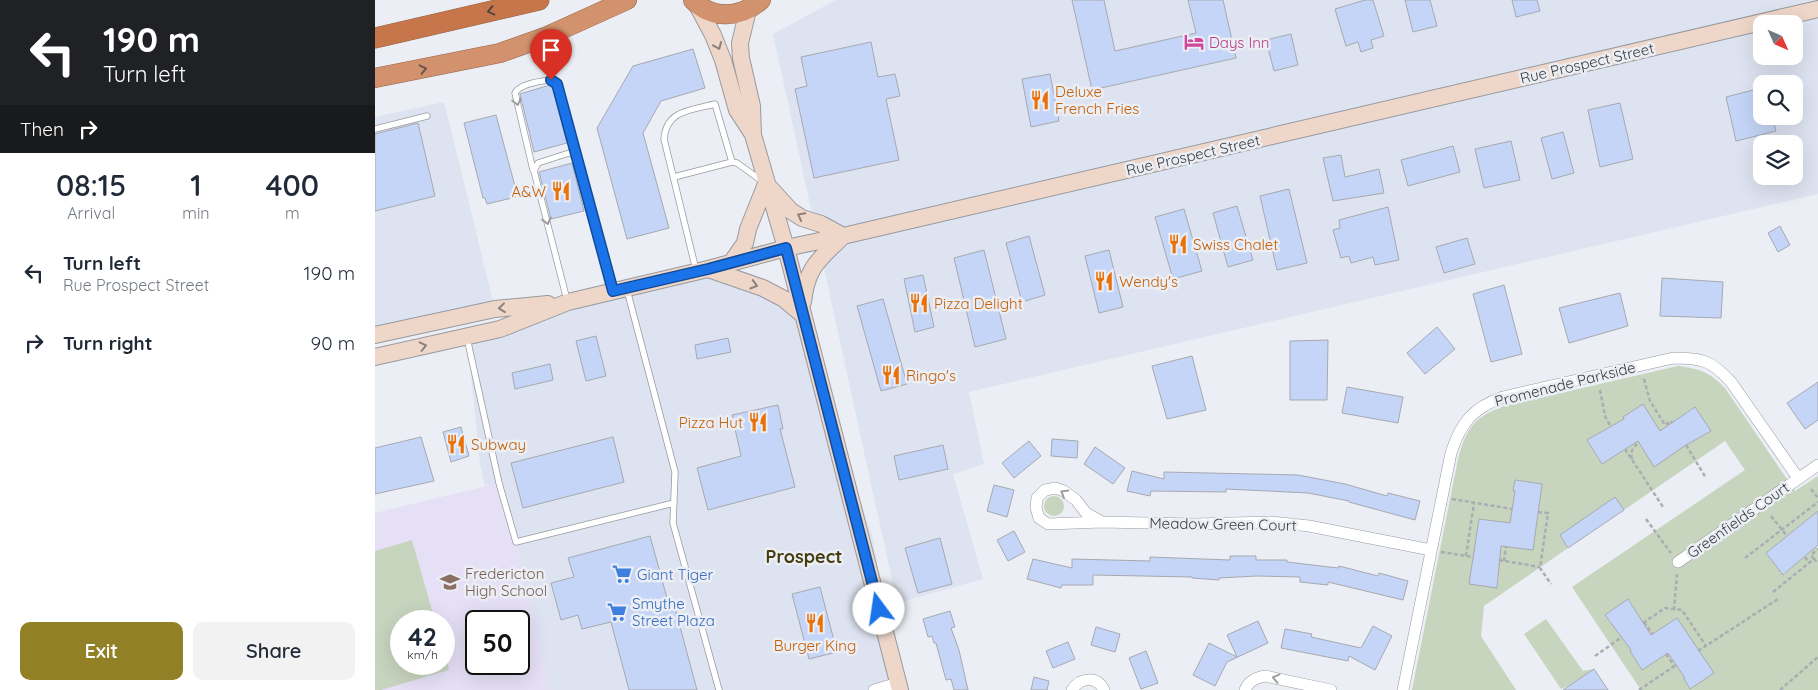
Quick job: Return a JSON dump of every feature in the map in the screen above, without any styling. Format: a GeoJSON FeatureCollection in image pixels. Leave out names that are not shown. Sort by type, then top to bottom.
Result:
{"type":"FeatureCollection","features":[{"type":"Feature","properties":{"kind":"highway"},"geometry":{"type":"LineString","coordinates":[[375,38],[539,0]]}},
{"type":"Feature","properties":{"kind":"highway"},"geometry":{"type":"LineString","coordinates":[[375,78],[500,53],[545,37],[627,0]]}},
{"type":"Feature","properties":{"kind":"highway"},"geometry":{"type":"LineString","coordinates":[[693,1],[706,10],[720,14],[734,14],[775,0]]}},
{"type":"Feature","properties":{"kind":"main road"},"geometry":{"type":"LineString","coordinates":[[693,1],[713,35],[723,60],[737,110],[753,135]]}},
{"type":"Feature","properties":{"kind":"main road"},"geometry":{"type":"LineString","coordinates":[[753,6],[740,43],[741,58],[751,106],[753,135],[786,248],[899,687]]}},
{"type":"Feature","properties":{"kind":"main road","name":"Rue Prospect Street"},"geometry":{"type":"LineString","coordinates":[[375,357],[500,329],[568,302],[786,248],[1818,9]]}},
{"type":"Feature","properties":{"kind":"main road"},"geometry":{"type":"LineString","coordinates":[[766,184],[802,218],[821,224],[843,236],[814,264],[809,272],[805,284],[802,314]]}},
{"type":"Feature","properties":{"kind":"main road"},"geometry":{"type":"LineString","coordinates":[[731,263],[745,243],[748,229],[766,184]]}},
{"type":"Feature","properties":{"kind":"main road"},"geometry":{"type":"LineString","coordinates":[[702,270],[763,288],[784,299],[802,314]]}},
{"type":"Feature","properties":{"kind":"main road","name":"Rue Prospect Street"},"geometry":{"type":"LineString","coordinates":[[375,335],[495,309],[568,302]]}},
{"type":"Feature","properties":{"kind":"street","name":"Promenade Parkside"},"geometry":{"type":"LineString","coordinates":[[1403,690],[1455,438],[1465,421],[1477,409],[1487,403],[1503,397],[1673,358],[1696,358],[1707,361],[1722,372],[1731,382],[1798,478]]}},
{"type":"Feature","properties":{"kind":"street","name":"Greenfields Court"},"geometry":{"type":"LineString","coordinates":[[1678,562],[1818,465]]}},
{"type":"Feature","properties":{"kind":"street","name":"Meadow Green Court"},"geometry":{"type":"LineString","coordinates":[[1102,522],[1086,514],[1076,500],[1064,491],[1055,488],[1045,490],[1037,498],[1036,508],[1039,518],[1048,524],[1102,522],[1194,524],[1271,522],[1309,526],[1431,550]]}},
{"type":"Feature","properties":{"kind":"street"},"geometry":{"type":"LineString","coordinates":[[1245,690],[1248,684],[1255,678],[1265,676],[1308,688],[1331,690]]}},
{"type":"Feature","properties":{"kind":"street"},"geometry":{"type":"LineString","coordinates":[[1072,690],[1079,682],[1088,679],[1099,683],[1104,690]]}},
{"type":"Feature","properties":{"kind":"street"},"geometry":{"type":"LineString","coordinates":[[874,690],[899,687]]}},
{"type":"Feature","properties":{"kind":"lane"},"geometry":{"type":"LineString","coordinates":[[568,302],[515,93],[519,88],[546,80],[551,80],[557,84],[578,160],[620,289],[675,472],[673,523],[719,690]]}},
{"type":"Feature","properties":{"kind":"lane"},"geometry":{"type":"LineString","coordinates":[[702,270],[663,139],[666,125],[671,118],[679,114],[715,104],[732,162]]}},
{"type":"Feature","properties":{"kind":"lane"},"geometry":{"type":"LineString","coordinates":[[375,129],[427,116]]}},
{"type":"Feature","properties":{"kind":"lane"},"geometry":{"type":"LineString","coordinates":[[534,171],[537,163],[569,154],[574,155],[578,160]]}},
{"type":"Feature","properties":{"kind":"lane"},"geometry":{"type":"LineString","coordinates":[[674,177],[732,162],[737,163],[766,184]]}},
{"type":"Feature","properties":{"kind":"lane"},"geometry":{"type":"LineString","coordinates":[[467,336],[499,483],[516,542],[674,502]]}},
{"type":"Feature","properties":{"kind":"path"},"geometry":{"type":"LineString","coordinates":[[1644,380],[1650,401],[1665,425],[1671,421],[1672,423]]}},
{"type":"Feature","properties":{"kind":"path"},"geometry":{"type":"LineString","coordinates":[[1600,390],[1605,416],[1611,427]]}},
{"type":"Feature","properties":{"kind":"path"},"geometry":{"type":"LineString","coordinates":[[1632,460],[1632,449],[1639,442]]}},
{"type":"Feature","properties":{"kind":"path"},"geometry":{"type":"LineString","coordinates":[[1686,445],[1706,478]]}},
{"type":"Feature","properties":{"kind":"path"},"geometry":{"type":"LineString","coordinates":[[1625,449],[1663,507]]}},
{"type":"Feature","properties":{"kind":"path"},"geometry":{"type":"LineString","coordinates":[[1745,558],[1818,500],[1811,489]]}},
{"type":"Feature","properties":{"kind":"path"},"geometry":{"type":"LineString","coordinates":[[1442,498],[1512,509]]}},
{"type":"Feature","properties":{"kind":"path"},"geometry":{"type":"LineString","coordinates":[[1466,556],[1474,503]]}},
{"type":"Feature","properties":{"kind":"path"},"geometry":{"type":"LineString","coordinates":[[1538,512],[1548,513],[1541,566],[1551,584]]}},
{"type":"Feature","properties":{"kind":"path"},"geometry":{"type":"LineString","coordinates":[[1771,516],[1787,536]]}},
{"type":"Feature","properties":{"kind":"path"},"geometry":{"type":"LineString","coordinates":[[1646,518],[1660,540],[1678,562],[1674,610]]}},
{"type":"Feature","properties":{"kind":"path"},"geometry":{"type":"LineString","coordinates":[[1504,561],[1506,546]]}},
{"type":"Feature","properties":{"kind":"path"},"geometry":{"type":"LineString","coordinates":[[1818,549],[1811,555],[1818,564]]}},
{"type":"Feature","properties":{"kind":"path"},"geometry":{"type":"LineString","coordinates":[[1431,550],[1474,557]]}},
{"type":"Feature","properties":{"kind":"path"},"geometry":{"type":"LineString","coordinates":[[1805,557],[1809,563]]}},
{"type":"Feature","properties":{"kind":"path"},"geometry":{"type":"LineString","coordinates":[[1773,592],[1814,559]]}},
{"type":"Feature","properties":{"kind":"path"},"geometry":{"type":"LineString","coordinates":[[1499,560],[1541,566]]}},
{"type":"Feature","properties":{"kind":"path"},"geometry":{"type":"LineString","coordinates":[[1698,651],[1778,599]]}},
{"type":"Feature","properties":{"kind":"path"},"geometry":{"type":"LineString","coordinates":[[1653,634],[1644,623],[1665,608],[1682,610],[1706,646]]}},
{"type":"Feature","properties":{"kind":"path"},"geometry":{"type":"LineString","coordinates":[[1595,656],[1622,638]]}},
{"type":"Feature","properties":{"kind":"path"},"geometry":{"type":"LineString","coordinates":[[1639,690],[1675,666],[1666,654]]}},
{"type":"Feature","properties":{"kind":"path"},"geometry":{"type":"LineString","coordinates":[[1780,690],[1818,658]]}},
{"type":"Feature","properties":{"kind":"shaded area"},"geometry":{"type":"Polygon","coordinates":[[[836,0],[1818,0],[1818,194],[969,392],[984,464],[953,474],[983,579],[897,603],[773,34],[836,0]]]}},
{"type":"Feature","properties":{"kind":"shaded area"},"geometry":{"type":"Polygon","coordinates":[[[444,102],[495,309],[375,335],[375,117],[444,102]]]}},
{"type":"Feature","properties":{"kind":"shaded area"},"geometry":{"type":"Polygon","coordinates":[[[716,270],[749,274],[764,280],[779,290],[799,317],[872,535],[900,690],[537,690],[530,664],[530,610],[515,610],[500,553],[480,464],[467,336],[716,270]]]}},
{"type":"Feature","properties":{"kind":"shaded area","name":"Fredericton High School"},"geometry":{"type":"Polygon","coordinates":[[[499,483],[516,542],[550,690],[375,690],[375,513],[499,483]]]}},
{"type":"Feature","properties":{"kind":"green space"},"geometry":{"type":"Polygon","coordinates":[[[1678,366],[1704,372],[1725,388],[1795,491],[1818,476],[1818,511],[1766,553],[1784,575],[1792,568],[1790,565],[1807,555],[1805,553],[1815,545],[1818,549],[1818,690],[1641,690],[1572,587],[1745,470],[1725,441],[1624,510],[1615,497],[1589,515],[1598,528],[1595,530],[1587,517],[1560,535],[1568,548],[1484,606],[1481,636],[1516,690],[1412,690],[1461,448],[1468,431],[1478,420],[1493,410],[1678,366]],[[1643,405],[1623,417],[1625,421],[1598,438],[1596,435],[1587,441],[1602,464],[1611,458],[1610,455],[1636,438],[1654,466],[1673,454],[1672,451],[1684,446],[1699,434],[1701,437],[1710,431],[1695,407],[1685,413],[1687,416],[1661,433],[1643,405]],[[1515,480],[1513,491],[1517,492],[1512,524],[1479,519],[1476,541],[1497,588],[1499,577],[1495,576],[1500,545],[1533,550],[1542,484],[1515,480]],[[1628,599],[1605,615],[1611,624],[1614,622],[1632,649],[1630,651],[1642,670],[1670,652],[1677,662],[1675,663],[1678,668],[1680,666],[1687,677],[1684,680],[1690,689],[1714,673],[1708,664],[1705,666],[1677,618],[1649,636],[1632,611],[1635,609],[1628,599]]]}},
{"type":"Feature","properties":{"kind":"green space"},"geometry":{"type":"Polygon","coordinates":[[[1054,496],[1061,499],[1064,506],[1061,513],[1054,516],[1047,513],[1044,506],[1047,499],[1054,496]]]}},
{"type":"Feature","properties":{"kind":"green space"},"geometry":{"type":"Polygon","coordinates":[[[412,540],[432,610],[390,610],[390,675],[432,675],[381,690],[375,690],[375,551],[412,540]]]}},
{"type":"Feature","properties":{"kind":"green space"},"geometry":{"type":"Polygon","coordinates":[[[1546,619],[1583,671],[1594,669],[1561,689],[1524,634],[1546,619]]]}},
{"type":"Feature","properties":{"kind":"building","name":"Days Inn"},"geometry":{"type":"Polygon","coordinates":[[[1072,0],[1104,0],[1115,51],[1196,33],[1188,0],[1223,0],[1236,58],[1092,90],[1072,0]]]}},
{"type":"Feature","properties":{"kind":"building"},"geometry":{"type":"Polygon","coordinates":[[[1365,0],[1373,0],[1384,36],[1371,40],[1373,48],[1361,52],[1358,42],[1346,46],[1335,9],[1365,0]]]}},
{"type":"Feature","properties":{"kind":"building"},"geometry":{"type":"Polygon","coordinates":[[[1405,0],[1430,0],[1437,26],[1413,32],[1405,0]]]}},
{"type":"Feature","properties":{"kind":"building"},"geometry":{"type":"Polygon","coordinates":[[[1512,0],[1537,0],[1540,11],[1516,17],[1512,0]]]}},
{"type":"Feature","properties":{"kind":"building"},"geometry":{"type":"Polygon","coordinates":[[[1291,34],[1298,65],[1274,71],[1266,40],[1291,34]]]}},
{"type":"Feature","properties":{"kind":"building"},"geometry":{"type":"Polygon","coordinates":[[[871,42],[878,77],[895,74],[900,96],[886,99],[899,160],[814,178],[795,89],[807,86],[801,57],[871,42]]]}},
{"type":"Feature","properties":{"kind":"building"},"geometry":{"type":"Polygon","coordinates":[[[693,49],[705,88],[661,101],[643,133],[669,228],[627,239],[597,128],[633,66],[693,49]]]}},
{"type":"Feature","properties":{"kind":"building","name":"Deluxe French Fries"},"geometry":{"type":"Polygon","coordinates":[[[1050,74],[1059,121],[1031,127],[1022,79],[1050,74]]]}},
{"type":"Feature","properties":{"kind":"building"},"geometry":{"type":"Polygon","coordinates":[[[550,85],[553,88],[567,143],[534,152],[520,94],[550,85]]]}},
{"type":"Feature","properties":{"kind":"building"},"geometry":{"type":"Polygon","coordinates":[[[1753,90],[1753,125],[1774,125],[1776,131],[1753,135],[1753,137],[1736,141],[1726,97],[1753,90]]]}},
{"type":"Feature","properties":{"kind":"building"},"geometry":{"type":"Polygon","coordinates":[[[1620,103],[1633,159],[1600,167],[1588,110],[1620,103]]]}},
{"type":"Feature","properties":{"kind":"building"},"geometry":{"type":"Polygon","coordinates":[[[496,115],[516,190],[514,190],[516,197],[487,204],[485,198],[483,198],[464,123],[496,115]]]}},
{"type":"Feature","properties":{"kind":"building"},"geometry":{"type":"Polygon","coordinates":[[[418,123],[435,196],[375,211],[375,134],[418,123]]]}},
{"type":"Feature","properties":{"kind":"building"},"geometry":{"type":"Polygon","coordinates":[[[1563,132],[1574,173],[1552,179],[1541,138],[1563,132]]]}},
{"type":"Feature","properties":{"kind":"building"},"geometry":{"type":"Polygon","coordinates":[[[1511,141],[1520,180],[1484,188],[1475,149],[1511,141]]]}},
{"type":"Feature","properties":{"kind":"building"},"geometry":{"type":"Polygon","coordinates":[[[1453,146],[1460,172],[1408,186],[1401,160],[1453,146]]]}},
{"type":"Feature","properties":{"kind":"building"},"geometry":{"type":"Polygon","coordinates":[[[1341,155],[1345,177],[1379,169],[1384,193],[1333,201],[1323,158],[1341,155]]]}},
{"type":"Feature","properties":{"kind":"building","name":"A&W"},"geometry":{"type":"Polygon","coordinates":[[[572,163],[584,211],[551,219],[539,172],[572,163]]]}},
{"type":"Feature","properties":{"kind":"building"},"geometry":{"type":"Polygon","coordinates":[[[1289,189],[1307,263],[1277,270],[1260,196],[1289,189]]]}},
{"type":"Feature","properties":{"kind":"building"},"geometry":{"type":"Polygon","coordinates":[[[1237,206],[1253,260],[1228,267],[1213,213],[1237,206]]]}},
{"type":"Feature","properties":{"kind":"building"},"geometry":{"type":"Polygon","coordinates":[[[1388,207],[1399,260],[1375,265],[1373,257],[1351,263],[1349,256],[1341,258],[1333,230],[1340,228],[1339,220],[1388,207]]]}},
{"type":"Feature","properties":{"kind":"building","name":"Swiss Chalet"},"geometry":{"type":"Polygon","coordinates":[[[1184,209],[1202,271],[1173,279],[1155,217],[1184,209]]]}},
{"type":"Feature","properties":{"kind":"building"},"geometry":{"type":"Polygon","coordinates":[[[1780,226],[1790,245],[1778,252],[1768,233],[1780,226]]]}},
{"type":"Feature","properties":{"kind":"building"},"geometry":{"type":"Polygon","coordinates":[[[1029,236],[1045,295],[1022,302],[1006,243],[1029,236]]]}},
{"type":"Feature","properties":{"kind":"building"},"geometry":{"type":"Polygon","coordinates":[[[1467,238],[1475,264],[1444,273],[1436,247],[1467,238]]]}},
{"type":"Feature","properties":{"kind":"building"},"geometry":{"type":"Polygon","coordinates":[[[984,250],[1006,339],[975,347],[954,258],[984,250]]]}},
{"type":"Feature","properties":{"kind":"building","name":"Wendy's"},"geometry":{"type":"Polygon","coordinates":[[[1109,250],[1123,307],[1099,313],[1085,256],[1109,250]]]}},
{"type":"Feature","properties":{"kind":"building","name":"Pizza Delight"},"geometry":{"type":"Polygon","coordinates":[[[923,275],[934,327],[915,332],[904,279],[923,275]]]}},
{"type":"Feature","properties":{"kind":"building"},"geometry":{"type":"Polygon","coordinates":[[[1662,278],[1723,282],[1721,318],[1660,316],[1662,278]]]}},
{"type":"Feature","properties":{"kind":"building"},"geometry":{"type":"Polygon","coordinates":[[[1504,285],[1522,354],[1491,362],[1473,294],[1504,285]]]}},
{"type":"Feature","properties":{"kind":"building"},"geometry":{"type":"Polygon","coordinates":[[[1620,293],[1628,326],[1569,343],[1559,308],[1620,293]]]}},
{"type":"Feature","properties":{"kind":"building"},"geometry":{"type":"Polygon","coordinates":[[[883,299],[907,384],[881,391],[857,306],[883,299]]]}},
{"type":"Feature","properties":{"kind":"building"},"geometry":{"type":"Polygon","coordinates":[[[1437,327],[1455,349],[1425,374],[1407,353],[1437,327]]]}},
{"type":"Feature","properties":{"kind":"building"},"geometry":{"type":"Polygon","coordinates":[[[596,336],[606,376],[586,381],[576,341],[596,336]]]}},
{"type":"Feature","properties":{"kind":"building"},"geometry":{"type":"Polygon","coordinates":[[[728,338],[731,352],[697,359],[695,345],[728,338]]]}},
{"type":"Feature","properties":{"kind":"building"},"geometry":{"type":"Polygon","coordinates":[[[1328,340],[1327,400],[1290,400],[1290,341],[1328,340]]]}},
{"type":"Feature","properties":{"kind":"building"},"geometry":{"type":"Polygon","coordinates":[[[1192,356],[1206,410],[1167,419],[1152,366],[1192,356]]]}},
{"type":"Feature","properties":{"kind":"building"},"geometry":{"type":"Polygon","coordinates":[[[550,364],[553,380],[515,389],[512,373],[550,364]]]}},
{"type":"Feature","properties":{"kind":"building"},"geometry":{"type":"Polygon","coordinates":[[[1818,382],[1818,420],[1805,429],[1787,403],[1818,382]]]}},
{"type":"Feature","properties":{"kind":"building"},"geometry":{"type":"Polygon","coordinates":[[[1347,387],[1403,397],[1398,423],[1342,413],[1347,387]]]}},
{"type":"Feature","properties":{"kind":"building"},"geometry":{"type":"Polygon","coordinates":[[[1643,404],[1660,431],[1695,407],[1711,431],[1686,445],[1654,467],[1638,441],[1602,464],[1587,440],[1624,419],[1623,417],[1643,404]]]}},
{"type":"Feature","properties":{"kind":"building"},"geometry":{"type":"Polygon","coordinates":[[[778,405],[783,429],[780,429],[795,487],[708,510],[697,468],[741,456],[732,415],[778,405]]]}},
{"type":"Feature","properties":{"kind":"building","name":"Subway"},"geometry":{"type":"Polygon","coordinates":[[[461,427],[469,456],[451,462],[443,432],[461,427]]]}},
{"type":"Feature","properties":{"kind":"building"},"geometry":{"type":"Polygon","coordinates":[[[421,437],[434,481],[375,494],[375,448],[421,437]]]}},
{"type":"Feature","properties":{"kind":"building"},"geometry":{"type":"Polygon","coordinates":[[[613,437],[624,482],[523,508],[511,463],[613,437]]]}},
{"type":"Feature","properties":{"kind":"building"},"geometry":{"type":"Polygon","coordinates":[[[1052,439],[1078,441],[1077,458],[1051,456],[1052,439]]]}},
{"type":"Feature","properties":{"kind":"building"},"geometry":{"type":"Polygon","coordinates":[[[1029,441],[1041,456],[1014,478],[1002,463],[1029,441]]]}},
{"type":"Feature","properties":{"kind":"building"},"geometry":{"type":"Polygon","coordinates":[[[943,445],[948,469],[899,480],[894,456],[943,445]]]}},
{"type":"Feature","properties":{"kind":"building"},"geometry":{"type":"Polygon","coordinates":[[[1095,447],[1125,468],[1113,484],[1084,464],[1095,447]]]}},
{"type":"Feature","properties":{"kind":"building"},"geometry":{"type":"Polygon","coordinates":[[[1132,471],[1164,479],[1164,472],[1298,475],[1345,484],[1387,496],[1388,493],[1420,501],[1415,520],[1349,501],[1308,493],[1226,489],[1226,492],[1151,491],[1150,496],[1127,491],[1132,471]]]}},
{"type":"Feature","properties":{"kind":"building"},"geometry":{"type":"Polygon","coordinates":[[[1515,480],[1542,484],[1533,550],[1501,546],[1497,588],[1469,584],[1479,519],[1510,523],[1515,480]]]}},
{"type":"Feature","properties":{"kind":"building"},"geometry":{"type":"Polygon","coordinates":[[[994,485],[1014,490],[1007,517],[987,511],[994,485]]]}},
{"type":"Feature","properties":{"kind":"building"},"geometry":{"type":"Polygon","coordinates":[[[1615,497],[1624,510],[1568,548],[1560,535],[1615,497]]]}},
{"type":"Feature","properties":{"kind":"building"},"geometry":{"type":"Polygon","coordinates":[[[1818,511],[1818,545],[1783,575],[1766,553],[1818,511]]]}},
{"type":"Feature","properties":{"kind":"building"},"geometry":{"type":"Polygon","coordinates":[[[1014,531],[1025,552],[1008,561],[997,540],[1014,531]]]}},
{"type":"Feature","properties":{"kind":"building","name":"Smythe Street Plaza"},"geometry":{"type":"Polygon","coordinates":[[[650,536],[670,609],[675,608],[697,690],[629,690],[611,622],[582,629],[578,615],[561,620],[551,583],[574,577],[568,558],[650,536]]]}},
{"type":"Feature","properties":{"kind":"building"},"geometry":{"type":"Polygon","coordinates":[[[940,538],[952,584],[918,593],[905,548],[940,538]]]}},
{"type":"Feature","properties":{"kind":"building"},"geometry":{"type":"Polygon","coordinates":[[[1230,556],[1256,556],[1256,560],[1287,560],[1287,562],[1338,568],[1339,566],[1378,576],[1379,573],[1408,581],[1403,600],[1328,582],[1328,585],[1300,582],[1300,577],[1257,576],[1219,578],[1219,580],[1192,577],[1093,575],[1093,585],[1062,585],[1061,588],[1027,579],[1033,559],[1072,568],[1072,559],[1150,561],[1150,557],[1230,560],[1230,556]]]}},
{"type":"Feature","properties":{"kind":"building","name":"Burger King"},"geometry":{"type":"Polygon","coordinates":[[[820,587],[837,652],[809,659],[792,594],[820,587]]]}},
{"type":"Feature","properties":{"kind":"building"},"geometry":{"type":"Polygon","coordinates":[[[1628,599],[1651,635],[1677,618],[1714,673],[1690,689],[1668,653],[1642,670],[1631,650],[1605,615],[1628,599]]]}},
{"type":"Feature","properties":{"kind":"building"},"geometry":{"type":"Polygon","coordinates":[[[950,611],[955,627],[951,628],[959,650],[968,690],[954,690],[951,679],[946,680],[936,643],[934,643],[932,636],[928,637],[923,619],[950,611]]]}},
{"type":"Feature","properties":{"kind":"building"},"geometry":{"type":"Polygon","coordinates":[[[1258,621],[1268,643],[1227,662],[1215,686],[1193,675],[1209,643],[1237,657],[1227,635],[1258,621]]]}},
{"type":"Feature","properties":{"kind":"building"},"geometry":{"type":"Polygon","coordinates":[[[1373,626],[1392,636],[1375,670],[1349,656],[1348,661],[1281,648],[1285,629],[1312,634],[1311,637],[1361,648],[1373,626]]]}},
{"type":"Feature","properties":{"kind":"building"},"geometry":{"type":"Polygon","coordinates":[[[1096,627],[1120,634],[1115,652],[1091,645],[1096,627]]]}},
{"type":"Feature","properties":{"kind":"building"},"geometry":{"type":"Polygon","coordinates":[[[1068,642],[1075,659],[1053,668],[1046,651],[1068,642]]]}},
{"type":"Feature","properties":{"kind":"building"},"geometry":{"type":"Polygon","coordinates":[[[1146,651],[1158,683],[1141,689],[1129,658],[1146,651]]]}},
{"type":"Feature","properties":{"kind":"building"},"geometry":{"type":"Polygon","coordinates":[[[1594,669],[1608,690],[1563,690],[1594,669]]]}},
{"type":"Feature","properties":{"kind":"building"},"geometry":{"type":"Polygon","coordinates":[[[1034,677],[1049,681],[1047,690],[1031,690],[1034,677]]]}},
{"type":"Feature","properties":{"kind":"place","name":"Days Inn"},"geometry":{"type":"Point","coordinates":[1194,42]}},
{"type":"Feature","properties":{"kind":"place","name":"Deluxe French Fries"},"geometry":{"type":"Point","coordinates":[1040,100]}},
{"type":"Feature","properties":{"kind":"place","name":"A&W"},"geometry":{"type":"Point","coordinates":[561,191]}},
{"type":"Feature","properties":{"kind":"place","name":"Swiss Chalet"},"geometry":{"type":"Point","coordinates":[1178,244]}},
{"type":"Feature","properties":{"kind":"place","name":"Wendy's"},"geometry":{"type":"Point","coordinates":[1104,281]}},
{"type":"Feature","properties":{"kind":"place","name":"Pizza Delight"},"geometry":{"type":"Point","coordinates":[919,303]}},
{"type":"Feature","properties":{"kind":"place","name":"Ringo's"},"geometry":{"type":"Point","coordinates":[891,375]}},
{"type":"Feature","properties":{"kind":"place","name":"Pizza Hut"},"geometry":{"type":"Point","coordinates":[758,422]}},
{"type":"Feature","properties":{"kind":"place","name":"Subway"},"geometry":{"type":"Point","coordinates":[456,444]}},
{"type":"Feature","properties":{"kind":"place","name":"Giant Tiger"},"geometry":{"type":"Point","coordinates":[622,574]}},
{"type":"Feature","properties":{"kind":"place","name":"Fredericton High School"},"geometry":{"type":"Point","coordinates":[450,582]}},
{"type":"Feature","properties":{"kind":"place","name":"Smythe Street Plaza"},"geometry":{"type":"Point","coordinates":[617,612]}},
{"type":"Feature","properties":{"kind":"place","name":"Burger King"},"geometry":{"type":"Point","coordinates":[815,623]}},
{"type":"Feature","properties":{"kind":"district","name":"Prospect"},"geometry":{"type":"Point","coordinates":[804,556]}},
{"type":"Feature","properties":{"kind":"route"},"geometry":{"type":"LineString","coordinates":[[551,80],[557,84],[613,291],[708,269],[786,248],[879,609]]}}]}
